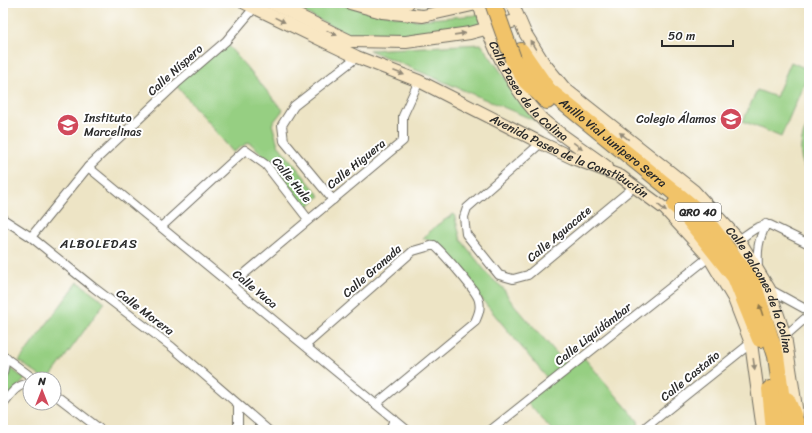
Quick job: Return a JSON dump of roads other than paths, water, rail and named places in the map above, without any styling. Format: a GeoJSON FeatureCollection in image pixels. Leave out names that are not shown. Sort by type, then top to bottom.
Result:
{"type":"FeatureCollection","features":[{"type":"Feature","properties":{"kind":"highway","name":"Anillo Vial Junípero Serra"},"geometry":{"type":"LineString","coordinates":[[493,3],[498,19],[517,55],[548,90],[701,214],[753,283],[776,356],[780,384],[799,429]]}},
{"type":"Feature","properties":{"kind":"highway","name":"Anillo Vial Junípero Serra"},"geometry":{"type":"LineString","coordinates":[[503,3],[517,55],[526,81],[554,109],[685,214],[735,277],[765,350],[774,430]]}},
{"type":"Feature","properties":{"kind":"street"},"geometry":{"type":"LineString","coordinates":[[272,3],[350,41],[406,42],[488,34],[506,32],[521,24]]}},
{"type":"Feature","properties":{"kind":"street"},"geometry":{"type":"LineString","coordinates":[[350,3],[382,12],[423,16],[479,3]]}},
{"type":"Feature","properties":{"kind":"street"},"geometry":{"type":"LineString","coordinates":[[382,12],[408,3]]}},
{"type":"Feature","properties":{"kind":"street","name":"Calle Paseo de la Colina"},"geometry":{"type":"LineString","coordinates":[[479,3],[488,34],[520,93],[545,121],[620,176]]}},
{"type":"Feature","properties":{"kind":"street","name":"Calle Balcones de la Colina"},"geometry":{"type":"LineString","coordinates":[[512,3],[521,24],[543,62],[565,89],[694,190],[739,240],[769,289],[785,336],[799,429]]}},
{"type":"Feature","properties":{"kind":"street","name":"Avenida Paseo de la Constitución"},"geometry":{"type":"LineString","coordinates":[[249,5],[357,57],[419,81],[541,144],[620,176],[665,210],[709,257],[734,298],[751,343],[763,430]]}},
{"type":"Feature","properties":{"kind":"street","name":"Calle Níspero"},"geometry":{"type":"LineString","coordinates":[[31,237],[88,167],[176,84],[226,41],[249,5]]}},
{"type":"Feature","properties":{"kind":"street","name":"Calle Higuera"},"geometry":{"type":"LineString","coordinates":[[357,57],[294,106],[282,125],[284,141],[332,200],[403,141],[403,116],[419,81]]}},
{"type":"Feature","properties":{"kind":"street","name":"Calle Aguacate"},"geometry":{"type":"LineString","coordinates":[[541,144],[467,208],[464,217],[466,234],[499,275],[513,279],[528,275],[635,186]]}},
{"type":"Feature","properties":{"kind":"street","name":"Calle Hule"},"geometry":{"type":"LineString","coordinates":[[161,227],[245,150],[266,165],[308,219],[230,285]]}},
{"type":"Feature","properties":{"kind":"street","name":"Calle Yuca"},"geometry":{"type":"LineString","coordinates":[[88,167],[230,285],[306,345],[407,430]]}},
{"type":"Feature","properties":{"kind":"street"},"geometry":{"type":"LineString","coordinates":[[308,219],[332,200]]}},
{"type":"Feature","properties":{"kind":"street","name":"Calle Morera"},"geometry":{"type":"LineString","coordinates":[[3,219],[31,237],[93,287],[172,347],[238,406],[268,430]]}},
{"type":"Feature","properties":{"kind":"street"},"geometry":{"type":"LineString","coordinates":[[759,272],[757,254],[759,239],[766,224]]}},
{"type":"Feature","properties":{"kind":"street"},"geometry":{"type":"LineString","coordinates":[[739,240],[761,225],[766,224],[809,244]]}},
{"type":"Feature","properties":{"kind":"street","name":"Calle Granada"},"geometry":{"type":"LineString","coordinates":[[306,345],[413,251],[434,245],[444,254],[479,299],[480,311],[475,322],[376,404]]}},
{"type":"Feature","properties":{"kind":"street","name":"Calle Liquidámbar"},"geometry":{"type":"LineString","coordinates":[[491,430],[709,257]]}},
{"type":"Feature","properties":{"kind":"street"},"geometry":{"type":"LineString","coordinates":[[769,289],[809,311]]}},
{"type":"Feature","properties":{"kind":"street"},"geometry":{"type":"LineString","coordinates":[[785,336],[809,315]]}},
{"type":"Feature","properties":{"kind":"street","name":"Calle Castaño"},"geometry":{"type":"LineString","coordinates":[[646,430],[647,426],[751,343]]}},
{"type":"Feature","properties":{"kind":"street"},"geometry":{"type":"LineString","coordinates":[[3,372],[4,357]]}},
{"type":"Feature","properties":{"kind":"street"},"geometry":{"type":"LineString","coordinates":[[4,357],[23,371]]}},
{"type":"Feature","properties":{"kind":"street"},"geometry":{"type":"LineString","coordinates":[[3,404],[13,390],[22,385]]}},
{"type":"Feature","properties":{"kind":"street"},"geometry":{"type":"LineString","coordinates":[[62,400],[101,430]]}},
{"type":"Feature","properties":{"kind":"street"},"geometry":{"type":"LineString","coordinates":[[236,430],[238,426],[238,406]]}},
{"type":"Feature","properties":{"kind":"street"},"geometry":{"type":"LineString","coordinates":[[390,430],[394,419]]}},
{"type":"Feature","properties":{"kind":"place","name":"Colegio Álamos"},"geometry":{"type":"Point","coordinates":[731,119]}},
{"type":"Feature","properties":{"kind":"place","name":"Instituto Marcelinas"},"geometry":{"type":"Point","coordinates":[68,125]}},
{"type":"Feature","properties":{"kind":"district","name":"ALBOLEDAS"},"geometry":{"type":"Point","coordinates":[99,243]}}]}
